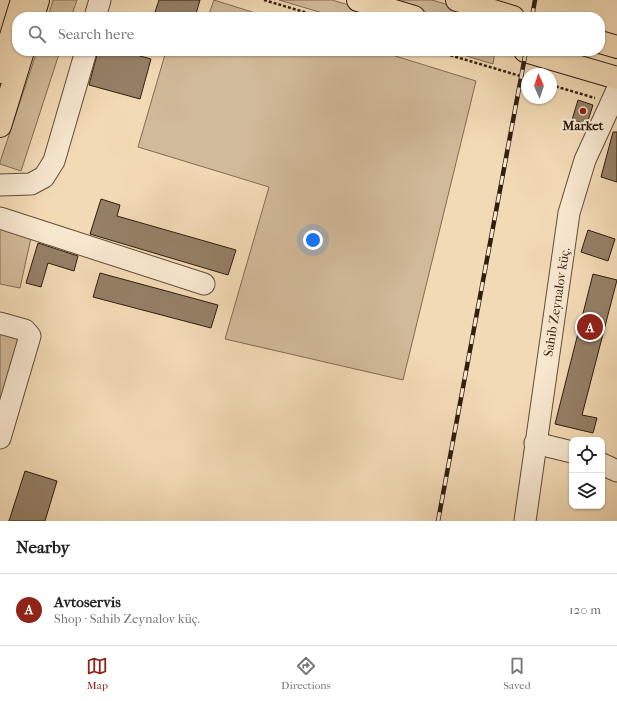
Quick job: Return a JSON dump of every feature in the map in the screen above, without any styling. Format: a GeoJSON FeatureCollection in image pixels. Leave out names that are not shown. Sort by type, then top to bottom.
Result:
{"type":"FeatureCollection","features":[{"type":"Feature","properties":{"kind":"main road"},"geometry":{"type":"LineString","coordinates":[[18,12],[22,0]]}},
{"type":"Feature","properties":{"kind":"main road"},"geometry":{"type":"LineString","coordinates":[[34,12],[38,0]]}},
{"type":"Feature","properties":{"kind":"main road"},"geometry":{"type":"LineString","coordinates":[[358,0],[398,12]]}},
{"type":"Feature","properties":{"kind":"main road"},"geometry":{"type":"LineString","coordinates":[[457,0],[497,12]]}},
{"type":"Feature","properties":{"kind":"main road"},"geometry":{"type":"LineString","coordinates":[[0,72],[12,33]]}},
{"type":"Feature","properties":{"kind":"main road"},"geometry":{"type":"LineString","coordinates":[[605,43],[617,47]]}},
{"type":"Feature","properties":{"kind":"main road"},"geometry":{"type":"LineString","coordinates":[[0,126],[21,56]]}},
{"type":"Feature","properties":{"kind":"main road"},"geometry":{"type":"LineString","coordinates":[[542,56],[617,78]]}},
{"type":"Feature","properties":{"kind":"street"},"geometry":{"type":"LineString","coordinates":[[96,12],[100,0]]}},
{"type":"Feature","properties":{"kind":"street"},"geometry":{"type":"LineString","coordinates":[[0,185],[31,184],[44,177],[54,161],[85,56]]}},
{"type":"Feature","properties":{"kind":"street","name":"Sahib Zeynalov küç."},"geometry":{"type":"LineString","coordinates":[[525,521],[569,212],[585,160],[614,96]]}},
{"type":"Feature","properties":{"kind":"street"},"geometry":{"type":"LineString","coordinates":[[0,218],[204,284]]}},
{"type":"Feature","properties":{"kind":"street"},"geometry":{"type":"LineString","coordinates":[[0,323],[26,330],[30,336],[0,438]]}},
{"type":"Feature","properties":{"kind":"street"},"geometry":{"type":"LineString","coordinates":[[535,443],[569,451]]}},
{"type":"Feature","properties":{"kind":"street"},"geometry":{"type":"LineString","coordinates":[[605,465],[617,471]]}},
{"type":"Feature","properties":{"kind":"path"},"geometry":{"type":"LineString","coordinates":[[264,0],[304,12]]}},
{"type":"Feature","properties":{"kind":"path"},"geometry":{"type":"LineString","coordinates":[[453,56],[521,76]]}},
{"type":"Feature","properties":{"kind":"path"},"geometry":{"type":"LineString","coordinates":[[557,86],[614,96]]}},
{"type":"Feature","properties":{"kind":"shaded area"},"geometry":{"type":"Polygon","coordinates":[[[53,0],[77,0],[73,12],[49,12],[53,0]]]}},
{"type":"Feature","properties":{"kind":"shaded area"},"geometry":{"type":"Polygon","coordinates":[[[214,0],[252,12],[210,12],[214,0]]]}},
{"type":"Feature","properties":{"kind":"shaded area"},"geometry":{"type":"Polygon","coordinates":[[[279,0],[332,0],[373,12],[319,12],[279,0]]]}},
{"type":"Feature","properties":{"kind":"shaded area"},"geometry":{"type":"Polygon","coordinates":[[[382,0],[432,0],[472,12],[422,12],[382,0]]]}},
{"type":"Feature","properties":{"kind":"shaded area"},"geometry":{"type":"Polygon","coordinates":[[[35,56],[58,56],[21,171],[0,164],[35,56]]]}},
{"type":"Feature","properties":{"kind":"shaded area"},"geometry":{"type":"Polygon","coordinates":[[[165,56],[395,56],[476,81],[403,380],[225,339],[269,187],[138,147],[165,56]]]}},
{"type":"Feature","properties":{"kind":"shaded area"},"geometry":{"type":"Polygon","coordinates":[[[467,56],[494,56],[493,64],[467,56]]]}},
{"type":"Feature","properties":{"kind":"shaded area"},"geometry":{"type":"Polygon","coordinates":[[[0,229],[31,238],[20,288],[0,284],[0,229]]]}},
{"type":"Feature","properties":{"kind":"shaded area"},"geometry":{"type":"Polygon","coordinates":[[[0,333],[20,337],[0,401],[0,333]]]}},
{"type":"Feature","properties":{"kind":"building"},"geometry":{"type":"Polygon","coordinates":[[[159,0],[200,0],[196,12],[155,12],[159,0]]]}},
{"type":"Feature","properties":{"kind":"building"},"geometry":{"type":"Polygon","coordinates":[[[97,56],[140,56],[151,59],[140,99],[89,85],[97,56]]]}},
{"type":"Feature","properties":{"kind":"building"},"geometry":{"type":"Polygon","coordinates":[[[578,100],[593,105],[587,124],[572,120],[578,100]]]}},
{"type":"Feature","properties":{"kind":"building"},"geometry":{"type":"Polygon","coordinates":[[[613,132],[617,132],[617,182],[601,177],[613,132]]]}},
{"type":"Feature","properties":{"kind":"building"},"geometry":{"type":"Polygon","coordinates":[[[101,199],[120,205],[117,216],[236,250],[228,275],[90,234],[101,199]]]}},
{"type":"Feature","properties":{"kind":"building"},"geometry":{"type":"Polygon","coordinates":[[[588,230],[615,239],[608,261],[581,252],[588,230]]]}},
{"type":"Feature","properties":{"kind":"building"},"geometry":{"type":"Polygon","coordinates":[[[38,243],[78,256],[74,271],[48,263],[41,287],[26,283],[38,243]]]}},
{"type":"Feature","properties":{"kind":"building"},"geometry":{"type":"Polygon","coordinates":[[[100,273],[218,305],[211,328],[93,297],[100,273]]]}},
{"type":"Feature","properties":{"kind":"building"},"geometry":{"type":"Polygon","coordinates":[[[593,274],[617,280],[582,415],[597,418],[593,433],[555,424],[593,274]]]}},
{"type":"Feature","properties":{"kind":"building"},"geometry":{"type":"Polygon","coordinates":[[[25,471],[57,481],[45,521],[9,521],[25,471]]]}},
{"type":"Feature","properties":{"kind":"railway"},"geometry":{"type":"LineString","coordinates":[[533,12],[535,0]]}},
{"type":"Feature","properties":{"kind":"railway"},"geometry":{"type":"LineString","coordinates":[[438,521],[525,56]]}},
{"type":"Feature","properties":{"kind":"place","name":"Market"},"geometry":{"type":"Point","coordinates":[583,111]}},
{"type":"Feature","properties":{"kind":"place","name":"Avtoservis"},"geometry":{"type":"Point","coordinates":[590,327]}}]}
